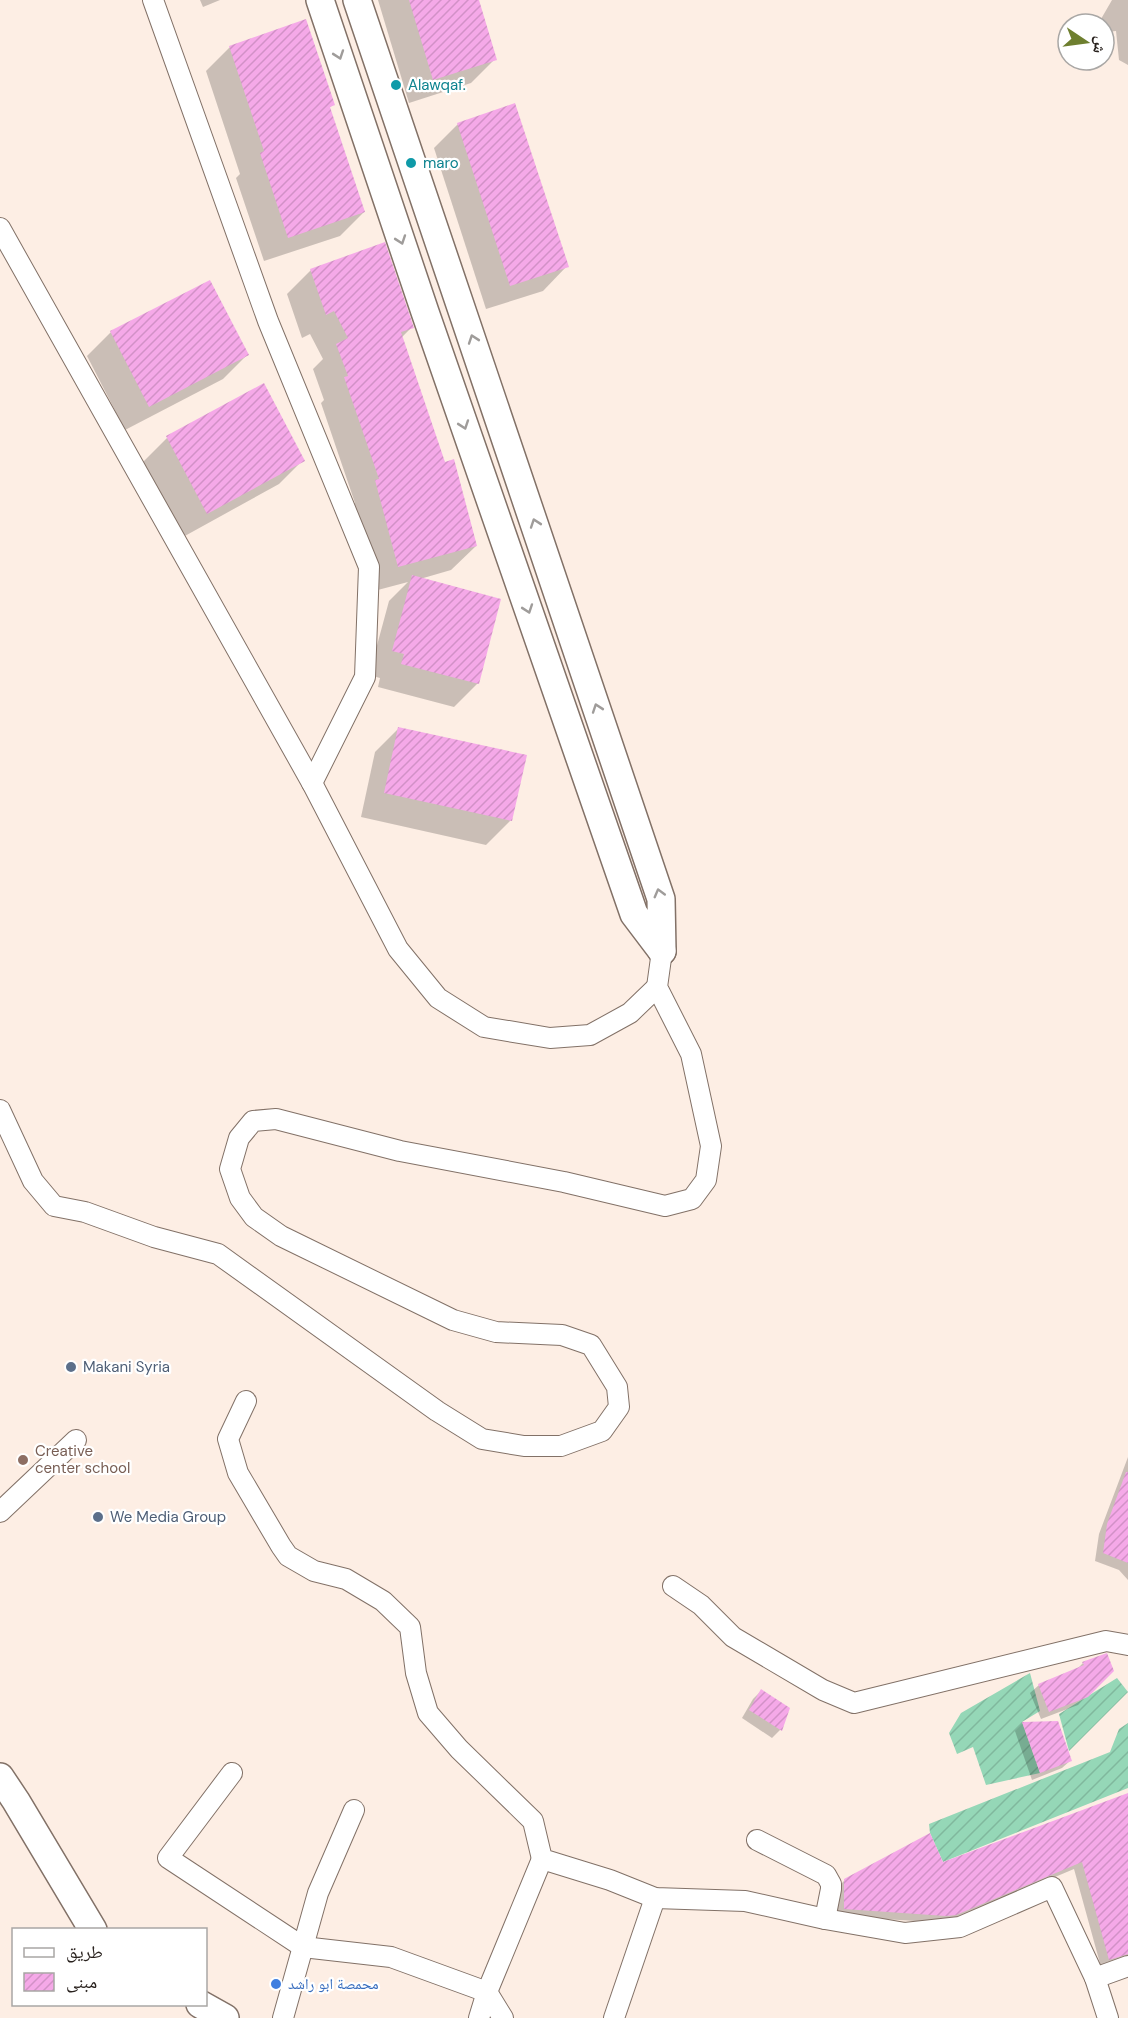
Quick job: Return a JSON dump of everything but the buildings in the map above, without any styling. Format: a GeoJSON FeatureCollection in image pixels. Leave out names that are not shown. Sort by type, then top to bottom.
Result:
{"type":"FeatureCollection","features":[{"type":"Feature","properties":{"kind":"street"},"geometry":{"type":"LineString","coordinates":[[153,0],[268,321],[369,567],[365,677],[312,783]]}},
{"type":"Feature","properties":{"kind":"street"},"geometry":{"type":"LineString","coordinates":[[320,0],[433,335],[634,914],[662,951]]}},
{"type":"Feature","properties":{"kind":"street"},"geometry":{"type":"LineString","coordinates":[[0,1110],[33,1181],[54,1206],[85,1212],[154,1237],[218,1254],[437,1411],[482,1439],[524,1446],[561,1446],[602,1431],[619,1407],[617,1387],[591,1345],[562,1335],[496,1332],[453,1320],[281,1236],[254,1217],[240,1198],[230,1169],[238,1138],[253,1121],[276,1119],[400,1151],[564,1182],[665,1206],[692,1199],[706,1180],[711,1146],[691,1054],[657,987],[662,951],[661,899],[357,0]]}},
{"type":"Feature","properties":{"kind":"street"},"geometry":{"type":"LineString","coordinates":[[0,228],[312,783],[398,949],[438,998],[484,1027],[550,1038],[590,1035],[630,1013],[657,987]]}},
{"type":"Feature","properties":{"kind":"street"},"geometry":{"type":"LineString","coordinates":[[246,1401],[228,1439],[238,1473],[281,1546],[288,1556],[314,1571],[346,1579],[383,1601],[410,1627],[417,1672],[428,1713],[459,1749],[532,1821],[542,1859],[487,1992],[479,2018]]}},
{"type":"Feature","properties":{"kind":"street"},"geometry":{"type":"LineString","coordinates":[[0,1512],[76,1440]]}},
{"type":"Feature","properties":{"kind":"street"},"geometry":{"type":"LineString","coordinates":[[673,1586],[701,1605],[733,1637],[823,1690],[854,1702],[1107,1641],[1128,1645]]}},
{"type":"Feature","properties":{"kind":"street"},"geometry":{"type":"LineString","coordinates":[[232,1773],[168,1858],[303,1947],[391,1957],[487,1992],[503,2018]]}},
{"type":"Feature","properties":{"kind":"street"},"geometry":{"type":"LineString","coordinates":[[0,1777],[92,1928]]}},
{"type":"Feature","properties":{"kind":"street"},"geometry":{"type":"LineString","coordinates":[[283,2018],[318,1893],[354,1810]]}},
{"type":"Feature","properties":{"kind":"street"},"geometry":{"type":"LineString","coordinates":[[757,1840],[826,1875],[831,1884],[825,1918]]}},
{"type":"Feature","properties":{"kind":"street"},"geometry":{"type":"LineString","coordinates":[[542,1859],[610,1880],[655,1898],[745,1901],[905,1933],[960,1927],[1052,1887],[1095,1978],[1108,2018]]}},
{"type":"Feature","properties":{"kind":"street"},"geometry":{"type":"LineString","coordinates":[[614,2018],[655,1898]]}},
{"type":"Feature","properties":{"kind":"street"},"geometry":{"type":"LineString","coordinates":[[1095,1978],[1128,1966]]}},
{"type":"Feature","properties":{"kind":"street"},"geometry":{"type":"LineString","coordinates":[[204,2006],[225,2018]]}},
{"type":"Feature","properties":{"kind":"green space"},"geometry":{"type":"Polygon","coordinates":[[[1030,1673],[1040,1711],[1022,1722],[1040,1773],[986,1785],[973,1747],[957,1754],[949,1733],[961,1713],[1030,1673]]]}},
{"type":"Feature","properties":{"kind":"green space"},"geometry":{"type":"Polygon","coordinates":[[[1117,1678],[1128,1692],[1069,1751],[1059,1714],[1117,1678]]]}},
{"type":"Feature","properties":{"kind":"green space"},"geometry":{"type":"Polygon","coordinates":[[[1128,1723],[1128,1788],[943,1862],[930,1833],[929,1824],[1110,1752],[1119,1729],[1128,1723]]]}},
{"type":"Feature","properties":{"kind":"place","name":"Alawqaf."},"geometry":{"type":"Point","coordinates":[396,85]}},
{"type":"Feature","properties":{"kind":"place","name":"maro"},"geometry":{"type":"Point","coordinates":[411,163]}},
{"type":"Feature","properties":{"kind":"place","name":"Makani Syria"},"geometry":{"type":"Point","coordinates":[71,1367]}},
{"type":"Feature","properties":{"kind":"place","name":"Creative center school"},"geometry":{"type":"Point","coordinates":[23,1460]}},
{"type":"Feature","properties":{"kind":"place","name":"We Media Group"},"geometry":{"type":"Point","coordinates":[98,1517]}},
{"type":"Feature","properties":{"kind":"place","name":"محمصة ابو راشد"},"geometry":{"type":"Point","coordinates":[276,1984]}}]}
